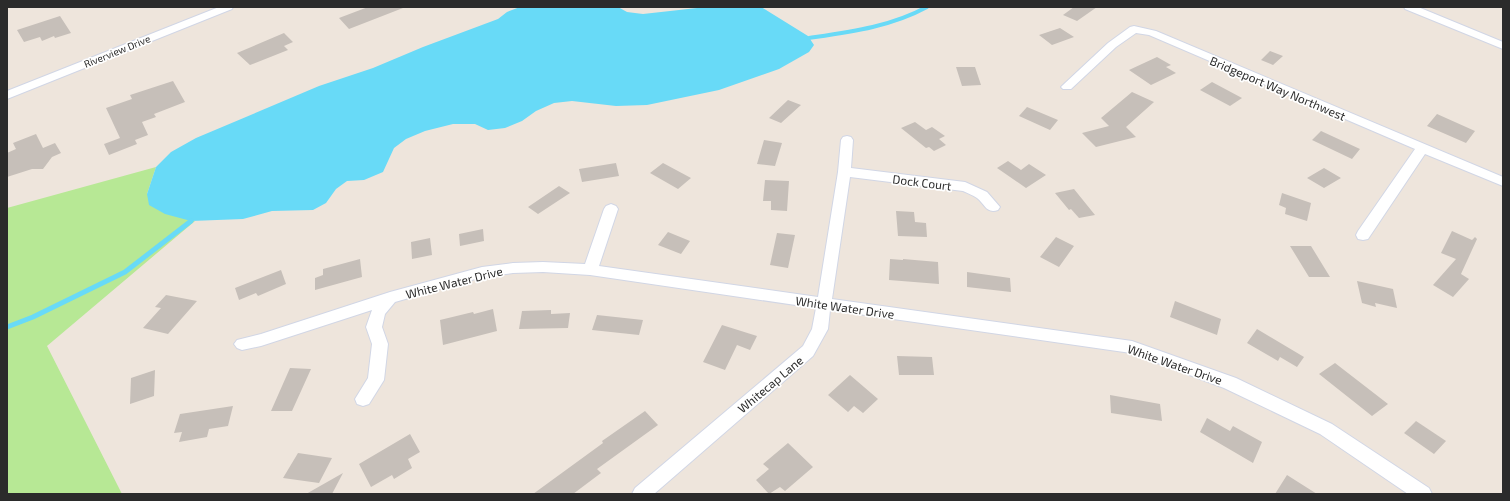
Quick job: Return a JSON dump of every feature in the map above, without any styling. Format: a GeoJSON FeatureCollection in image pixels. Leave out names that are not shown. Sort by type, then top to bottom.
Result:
{"type":"FeatureCollection","features":[{"type":"Feature","properties":{"kind":"street","name":"Riverview Drive"},"geometry":{"type":"LineString","coordinates":[[7,95],[228,7]]}},
{"type":"Feature","properties":{"kind":"street"},"geometry":{"type":"LineString","coordinates":[[1409,7],[1503,46]]}},
{"type":"Feature","properties":{"kind":"street","name":"Bridgeport Way Northwest"},"geometry":{"type":"LineString","coordinates":[[1067,86],[1112,46],[1134,29],[1152,33],[1503,182]]}},
{"type":"Feature","properties":{"kind":"street","name":"Whitecap Lane"},"geometry":{"type":"LineString","coordinates":[[641,494],[808,351],[820,329],[844,172],[847,140]]}},
{"type":"Feature","properties":{"kind":"street"},"geometry":{"type":"LineString","coordinates":[[1363,235],[1422,148]]}},
{"type":"Feature","properties":{"kind":"street","name":"Dock Court"},"geometry":{"type":"LineString","coordinates":[[844,172],[965,187],[982,196],[993,208]]}},
{"type":"Feature","properties":{"kind":"street"},"geometry":{"type":"LineString","coordinates":[[590,270],[611,209]]}},
{"type":"Feature","properties":{"kind":"street","name":"White Water Drive"},"geometry":{"type":"LineString","coordinates":[[242,344],[261,340],[390,298],[482,272],[513,268],[543,267],[590,270],[1132,347],[1230,384],[1326,429],[1423,494]]}},
{"type":"Feature","properties":{"kind":"street"},"geometry":{"type":"LineString","coordinates":[[363,399],[376,380],[380,344],[374,327],[378,312],[390,298]]}},
{"type":"Feature","properties":{"kind":"green space"},"geometry":{"type":"Polygon","coordinates":[[[156,167],[147,194],[191,221],[195,221],[47,346],[122,494],[7,494],[7,208],[156,167]]]}},
{"type":"Feature","properties":{"kind":"water"},"geometry":{"type":"Polygon","coordinates":[[[520,7],[618,7],[627,12],[643,14],[706,7],[761,7],[808,36],[814,45],[809,52],[779,69],[719,90],[647,105],[616,106],[572,101],[554,103],[536,111],[522,121],[505,128],[488,130],[475,124],[453,124],[425,131],[406,139],[394,148],[383,172],[364,180],[347,181],[336,189],[326,203],[313,210],[272,211],[243,219],[191,221],[165,214],[149,205],[147,194],[156,167],[171,152],[196,138],[319,86],[373,68],[423,47],[498,19],[507,12],[520,7]]]}},
{"type":"Feature","properties":{"kind":"building"},"geometry":{"type":"Polygon","coordinates":[[[368,7],[403,8],[349,29],[339,18],[368,7]]]}},
{"type":"Feature","properties":{"kind":"building"},"geometry":{"type":"Polygon","coordinates":[[[1074,7],[1097,7],[1077,21],[1063,15],[1074,7]]]}},
{"type":"Feature","properties":{"kind":"building"},"geometry":{"type":"Polygon","coordinates":[[[60,16],[71,33],[55,38],[54,36],[42,41],[40,37],[24,42],[17,30],[60,16]]]}},
{"type":"Feature","properties":{"kind":"building"},"geometry":{"type":"Polygon","coordinates":[[[1060,28],[1074,37],[1052,45],[1039,35],[1060,28]]]}},
{"type":"Feature","properties":{"kind":"building"},"geometry":{"type":"Polygon","coordinates":[[[284,33],[293,42],[284,46],[288,50],[250,65],[237,53],[284,33]]]}},
{"type":"Feature","properties":{"kind":"building"},"geometry":{"type":"Polygon","coordinates":[[[1270,51],[1283,56],[1273,65],[1261,60],[1270,51]]]}},
{"type":"Feature","properties":{"kind":"building"},"geometry":{"type":"Polygon","coordinates":[[[1157,57],[1171,65],[1166,67],[1176,73],[1151,85],[1129,70],[1157,57]]]}},
{"type":"Feature","properties":{"kind":"building"},"geometry":{"type":"Polygon","coordinates":[[[956,67],[975,67],[981,85],[962,86],[956,67]]]}},
{"type":"Feature","properties":{"kind":"building"},"geometry":{"type":"Polygon","coordinates":[[[173,81],[185,102],[154,114],[156,117],[142,122],[148,135],[135,140],[137,144],[109,155],[104,144],[120,138],[106,108],[132,99],[130,95],[173,81]]]}},
{"type":"Feature","properties":{"kind":"building"},"geometry":{"type":"Polygon","coordinates":[[[1212,82],[1242,98],[1230,106],[1200,90],[1212,82]]]}},
{"type":"Feature","properties":{"kind":"building"},"geometry":{"type":"Polygon","coordinates":[[[1132,92],[1154,102],[1126,127],[1136,137],[1096,147],[1082,133],[1109,126],[1101,118],[1132,92]]]}},
{"type":"Feature","properties":{"kind":"building"},"geometry":{"type":"Polygon","coordinates":[[[788,100],[801,105],[781,123],[769,118],[788,100]]]}},
{"type":"Feature","properties":{"kind":"building"},"geometry":{"type":"Polygon","coordinates":[[[1027,107],[1058,120],[1050,130],[1019,116],[1027,107]]]}},
{"type":"Feature","properties":{"kind":"building"},"geometry":{"type":"Polygon","coordinates":[[[1437,114],[1475,131],[1466,143],[1427,126],[1437,114]]]}},
{"type":"Feature","properties":{"kind":"building"},"geometry":{"type":"Polygon","coordinates":[[[915,122],[926,130],[932,127],[945,136],[939,139],[946,145],[934,151],[929,147],[926,148],[901,128],[915,122]]]}},
{"type":"Feature","properties":{"kind":"building"},"geometry":{"type":"Polygon","coordinates":[[[1321,131],[1360,149],[1352,159],[1312,140],[1321,131]]]}},
{"type":"Feature","properties":{"kind":"building"},"geometry":{"type":"Polygon","coordinates":[[[36,134],[43,148],[55,143],[61,153],[52,157],[43,169],[32,169],[7,177],[7,153],[16,149],[13,143],[36,134]]]}},
{"type":"Feature","properties":{"kind":"building"},"geometry":{"type":"Polygon","coordinates":[[[764,140],[782,143],[775,166],[757,164],[764,140]]]}},
{"type":"Feature","properties":{"kind":"building"},"geometry":{"type":"Polygon","coordinates":[[[1008,161],[1021,170],[1029,164],[1046,175],[1026,188],[997,168],[1008,161]]]}},
{"type":"Feature","properties":{"kind":"building"},"geometry":{"type":"Polygon","coordinates":[[[616,163],[619,176],[582,182],[579,169],[616,163]]]}},
{"type":"Feature","properties":{"kind":"building"},"geometry":{"type":"Polygon","coordinates":[[[663,163],[691,178],[678,189],[650,173],[663,163]]]}},
{"type":"Feature","properties":{"kind":"building"},"geometry":{"type":"Polygon","coordinates":[[[1324,168],[1341,178],[1324,188],[1307,178],[1324,168]]]}},
{"type":"Feature","properties":{"kind":"building"},"geometry":{"type":"Polygon","coordinates":[[[765,180],[789,181],[787,211],[771,210],[771,201],[763,201],[765,180]]]}},
{"type":"Feature","properties":{"kind":"building"},"geometry":{"type":"Polygon","coordinates":[[[559,186],[570,193],[538,214],[528,207],[559,186]]]}},
{"type":"Feature","properties":{"kind":"building"},"geometry":{"type":"Polygon","coordinates":[[[1074,189],[1095,215],[1079,218],[1071,209],[1069,210],[1055,193],[1074,189]]]}},
{"type":"Feature","properties":{"kind":"building"},"geometry":{"type":"Polygon","coordinates":[[[1282,193],[1311,203],[1307,221],[1285,214],[1286,208],[1279,205],[1282,193]]]}},
{"type":"Feature","properties":{"kind":"building"},"geometry":{"type":"Polygon","coordinates":[[[896,211],[914,212],[915,222],[926,223],[927,237],[898,236],[896,211]]]}},
{"type":"Feature","properties":{"kind":"building"},"geometry":{"type":"Polygon","coordinates":[[[483,229],[484,241],[460,246],[459,234],[483,229]]]}},
{"type":"Feature","properties":{"kind":"building"},"geometry":{"type":"Polygon","coordinates":[[[1452,231],[1472,240],[1475,237],[1477,239],[1461,274],[1469,279],[1453,297],[1433,285],[1456,259],[1441,253],[1452,231]]]}},
{"type":"Feature","properties":{"kind":"building"},"geometry":{"type":"Polygon","coordinates":[[[668,232],[690,241],[681,254],[658,245],[668,232]]]}},
{"type":"Feature","properties":{"kind":"building"},"geometry":{"type":"Polygon","coordinates":[[[777,233],[795,235],[788,268],[770,265],[777,233]]]}},
{"type":"Feature","properties":{"kind":"building"},"geometry":{"type":"Polygon","coordinates":[[[1056,237],[1074,246],[1059,267],[1040,257],[1056,237]]]}},
{"type":"Feature","properties":{"kind":"building"},"geometry":{"type":"Polygon","coordinates":[[[430,238],[432,255],[412,259],[411,242],[430,238]]]}},
{"type":"Feature","properties":{"kind":"building"},"geometry":{"type":"Polygon","coordinates":[[[1290,246],[1311,246],[1330,277],[1309,277],[1290,246]]]}},
{"type":"Feature","properties":{"kind":"building"},"geometry":{"type":"Polygon","coordinates":[[[360,259],[362,277],[315,290],[315,278],[323,275],[323,269],[360,259]]]}},
{"type":"Feature","properties":{"kind":"building"},"geometry":{"type":"Polygon","coordinates":[[[890,259],[938,262],[939,284],[889,280],[890,259]]]}},
{"type":"Feature","properties":{"kind":"building"},"geometry":{"type":"Polygon","coordinates":[[[281,270],[286,284],[258,296],[256,293],[239,300],[235,288],[281,270]]]}},
{"type":"Feature","properties":{"kind":"building"},"geometry":{"type":"Polygon","coordinates":[[[967,272],[1010,278],[1011,292],[967,287],[967,272]]]}},
{"type":"Feature","properties":{"kind":"building"},"geometry":{"type":"Polygon","coordinates":[[[1357,281],[1393,289],[1397,308],[1375,303],[1376,307],[1362,303],[1357,281]]]}},
{"type":"Feature","properties":{"kind":"building"},"geometry":{"type":"Polygon","coordinates":[[[166,295],[197,301],[168,334],[143,328],[161,308],[155,307],[166,295]]]}},
{"type":"Feature","properties":{"kind":"building"},"geometry":{"type":"Polygon","coordinates":[[[1175,301],[1221,319],[1217,335],[1170,317],[1175,301]]]}},
{"type":"Feature","properties":{"kind":"building"},"geometry":{"type":"Polygon","coordinates":[[[493,309],[497,331],[443,345],[440,320],[493,309]]]}},
{"type":"Feature","properties":{"kind":"building"},"geometry":{"type":"Polygon","coordinates":[[[551,310],[551,314],[570,313],[568,328],[519,329],[522,311],[551,310]]]}},
{"type":"Feature","properties":{"kind":"building"},"geometry":{"type":"Polygon","coordinates":[[[597,315],[643,320],[639,335],[592,330],[597,315]]]}},
{"type":"Feature","properties":{"kind":"building"},"geometry":{"type":"Polygon","coordinates":[[[722,325],[757,336],[750,350],[737,345],[725,370],[703,362],[722,325]]]}},
{"type":"Feature","properties":{"kind":"building"},"geometry":{"type":"Polygon","coordinates":[[[1257,329],[1304,357],[1297,367],[1280,357],[1278,361],[1247,343],[1257,329]]]}},
{"type":"Feature","properties":{"kind":"building"},"geometry":{"type":"Polygon","coordinates":[[[897,356],[932,357],[934,375],[899,375],[897,356]]]}},
{"type":"Feature","properties":{"kind":"building"},"geometry":{"type":"Polygon","coordinates":[[[1335,363],[1388,404],[1372,416],[1319,374],[1335,363]]]}},
{"type":"Feature","properties":{"kind":"building"},"geometry":{"type":"Polygon","coordinates":[[[290,368],[311,369],[292,411],[271,411],[290,368]]]}},
{"type":"Feature","properties":{"kind":"building"},"geometry":{"type":"Polygon","coordinates":[[[155,370],[154,396],[130,404],[131,378],[155,370]]]}},
{"type":"Feature","properties":{"kind":"building"},"geometry":{"type":"Polygon","coordinates":[[[850,375],[878,399],[863,413],[854,406],[848,412],[828,395],[850,375]]]}},
{"type":"Feature","properties":{"kind":"building"},"geometry":{"type":"Polygon","coordinates":[[[1110,395],[1160,404],[1162,421],[1111,413],[1110,395]]]}},
{"type":"Feature","properties":{"kind":"building"},"geometry":{"type":"Polygon","coordinates":[[[233,406],[228,426],[209,429],[207,437],[179,442],[182,432],[174,433],[180,414],[233,406]]]}},
{"type":"Feature","properties":{"kind":"building"},"geometry":{"type":"Polygon","coordinates":[[[645,411],[658,425],[597,469],[601,473],[573,494],[533,494],[603,443],[602,441],[645,411]]]}},
{"type":"Feature","properties":{"kind":"building"},"geometry":{"type":"Polygon","coordinates":[[[1207,418],[1230,431],[1233,426],[1262,442],[1253,463],[1200,432],[1207,418]]]}},
{"type":"Feature","properties":{"kind":"building"},"geometry":{"type":"Polygon","coordinates":[[[1416,421],[1446,441],[1434,454],[1404,433],[1416,421]]]}},
{"type":"Feature","properties":{"kind":"building"},"geometry":{"type":"Polygon","coordinates":[[[410,434],[420,452],[408,459],[412,468],[394,479],[392,475],[371,487],[359,464],[410,434]]]}},
{"type":"Feature","properties":{"kind":"building"},"geometry":{"type":"Polygon","coordinates":[[[788,443],[813,467],[785,491],[780,487],[769,494],[756,480],[769,469],[763,464],[788,443]]]}},
{"type":"Feature","properties":{"kind":"building"},"geometry":{"type":"Polygon","coordinates":[[[298,453],[332,458],[319,483],[283,478],[298,453]]]}},
{"type":"Feature","properties":{"kind":"building"},"geometry":{"type":"Polygon","coordinates":[[[343,473],[332,494],[306,494],[343,473]]]}},
{"type":"Feature","properties":{"kind":"building"},"geometry":{"type":"Polygon","coordinates":[[[1287,475],[1317,494],[1275,494],[1287,475]]]}},
{"type":"Feature","properties":{"kind":"waterway"},"geometry":{"type":"LineString","coordinates":[[809,38],[870,28],[913,14],[927,7]]}},
{"type":"Feature","properties":{"kind":"waterway"},"geometry":{"type":"LineString","coordinates":[[7,327],[33,317],[125,272],[191,221]]}}]}
